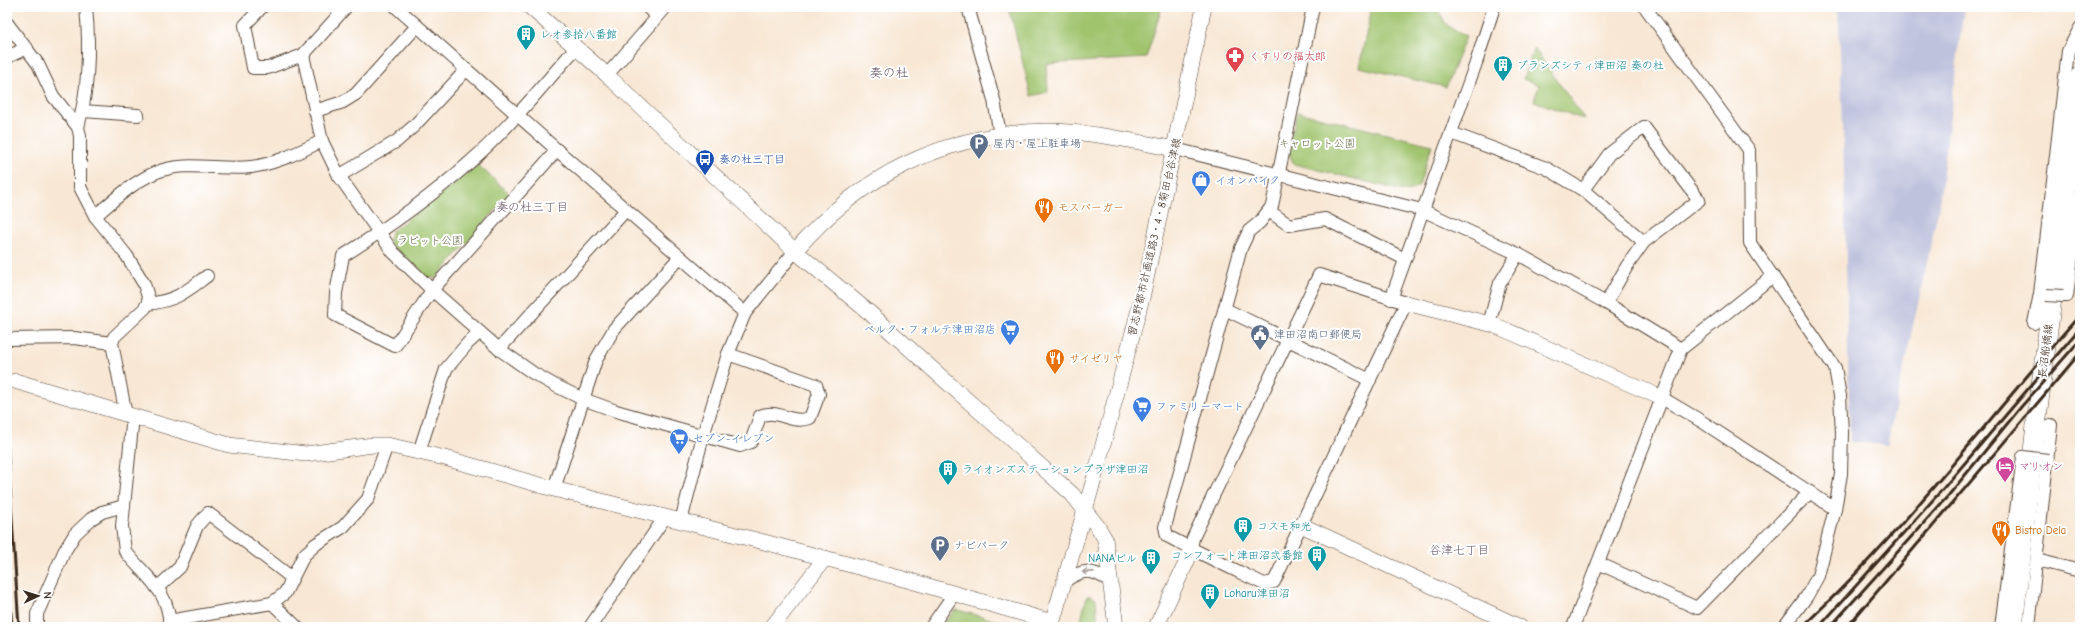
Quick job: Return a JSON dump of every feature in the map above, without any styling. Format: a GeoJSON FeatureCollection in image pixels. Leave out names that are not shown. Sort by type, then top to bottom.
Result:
{"type":"FeatureCollection","features":[{"type":"Feature","properties":{"kind":"main road","name":"長沼船橋線"},"geometry":{"type":"LineString","coordinates":[[2013,627],[2036,425],[2080,76]]}},
{"type":"Feature","properties":{"kind":"street"},"geometry":{"type":"LineString","coordinates":[[78,127],[83,111],[89,61],[89,35],[86,7]]}},
{"type":"Feature","properties":{"kind":"street"},"geometry":{"type":"LineString","coordinates":[[262,7],[245,25],[253,68],[268,68],[303,55],[346,7]]}},
{"type":"Feature","properties":{"kind":"street"},"geometry":{"type":"LineString","coordinates":[[396,7],[744,313]]}},
{"type":"Feature","properties":{"kind":"street"},"geometry":{"type":"LineString","coordinates":[[530,7],[607,76],[795,251],[871,314],[1072,494],[1098,526],[1105,539],[1116,627]]}},
{"type":"Feature","properties":{"kind":"street"},"geometry":{"type":"LineString","coordinates":[[647,7],[657,16]]}},
{"type":"Feature","properties":{"kind":"street"},"geometry":{"type":"LineString","coordinates":[[607,76],[666,7]]}},
{"type":"Feature","properties":{"kind":"street"},"geometry":{"type":"LineString","coordinates":[[968,7],[994,100],[1000,135]]}},
{"type":"Feature","properties":{"kind":"street","name":"習志野都市計画道路3・4・8菊田台谷津線"},"geometry":{"type":"LineString","coordinates":[[1052,625],[1142,298],[1175,149],[1204,7]]}},
{"type":"Feature","properties":{"kind":"street"},"geometry":{"type":"LineString","coordinates":[[1313,7],[1275,197],[1270,211],[1249,232],[1244,243],[1165,527],[1167,536],[1264,584],[1274,582],[1406,303]]}},
{"type":"Feature","properties":{"kind":"street"},"geometry":{"type":"LineString","coordinates":[[1391,299],[1451,133],[1494,7]]}},
{"type":"Feature","properties":{"kind":"street"},"geometry":{"type":"LineString","coordinates":[[1645,7],[1749,150],[1750,243],[1836,368],[1840,396],[1842,433],[1841,474],[1835,509],[1818,576],[1807,596],[1784,627]]}},
{"type":"Feature","properties":{"kind":"street"},"geometry":{"type":"LineString","coordinates":[[7,23],[38,64],[53,96],[78,127],[80,136],[80,187],[95,216],[127,256],[144,284],[149,300],[148,304]]}},
{"type":"Feature","properties":{"kind":"street"},"geometry":{"type":"LineString","coordinates":[[315,111],[343,102],[356,94],[417,26]]}},
{"type":"Feature","properties":{"kind":"street"},"geometry":{"type":"LineString","coordinates":[[2034,323],[2043,294],[2068,50],[2080,28]]}},
{"type":"Feature","properties":{"kind":"street"},"geometry":{"type":"LineString","coordinates":[[7,57],[27,48]]}},
{"type":"Feature","properties":{"kind":"street"},"geometry":{"type":"LineString","coordinates":[[557,150],[432,290],[395,346],[335,314],[336,293],[343,256],[378,234],[430,196],[471,162],[517,114],[576,48]]}},
{"type":"Feature","properties":{"kind":"street"},"geometry":{"type":"LineString","coordinates":[[303,55],[322,141],[339,176],[378,234],[393,252],[479,333],[533,373],[583,398],[616,411],[740,446],[751,442],[760,416],[769,413],[801,421],[810,418],[819,394],[816,385],[728,354]]}},
{"type":"Feature","properties":{"kind":"street"},"geometry":{"type":"LineString","coordinates":[[339,176],[397,141],[414,126],[466,70]]}},
{"type":"Feature","properties":{"kind":"street"},"geometry":{"type":"LineString","coordinates":[[83,111],[138,116]]}},
{"type":"Feature","properties":{"kind":"street"},"geometry":{"type":"LineString","coordinates":[[1583,190],[1609,154],[1644,127],[1699,200],[1644,242],[1627,266],[1606,303]]}},
{"type":"Feature","properties":{"kind":"street"},"geometry":{"type":"LineString","coordinates":[[681,521],[703,436],[728,354],[744,313],[795,251],[829,215],[853,195],[886,175],[943,148],[974,138],[1046,131],[1073,132],[1118,138],[1175,149],[1422,210],[1518,254],[1606,303],[1681,349]]}},
{"type":"Feature","properties":{"kind":"street"},"geometry":{"type":"LineString","coordinates":[[1451,133],[1546,168],[1583,190],[1644,242]]}},
{"type":"Feature","properties":{"kind":"street"},"geometry":{"type":"LineString","coordinates":[[95,216],[120,195],[156,172],[182,166],[250,168],[277,162],[322,141]]}},
{"type":"Feature","properties":{"kind":"street"},"geometry":{"type":"LineString","coordinates":[[2043,294],[2067,296],[2080,195]]}},
{"type":"Feature","properties":{"kind":"street"},"geometry":{"type":"LineString","coordinates":[[499,349],[626,210]]}},
{"type":"Feature","properties":{"kind":"street"},"geometry":{"type":"LineString","coordinates":[[1270,211],[1289,225],[1325,219],[1405,259]]}},
{"type":"Feature","properties":{"kind":"street"},"geometry":{"type":"LineString","coordinates":[[1489,324],[1500,283],[1518,254]]}},
{"type":"Feature","properties":{"kind":"street"},"geometry":{"type":"LineString","coordinates":[[554,489],[596,360],[614,329],[680,258]]}},
{"type":"Feature","properties":{"kind":"street"},"geometry":{"type":"LineString","coordinates":[[1156,627],[1187,561],[1193,538],[1319,275],[1391,299],[1489,324],[1662,398],[1701,421],[1835,509]]}},
{"type":"Feature","properties":{"kind":"street"},"geometry":{"type":"LineString","coordinates":[[207,276],[182,295],[167,301],[148,304],[114,337],[112,343],[130,415],[122,526],[125,551],[157,588],[167,603],[170,624],[272,603],[285,593],[304,555],[316,544],[343,526],[368,499],[387,445]]}},
{"type":"Feature","properties":{"kind":"street"},"geometry":{"type":"LineString","coordinates":[[1573,627],[1681,349],[1773,276]]}},
{"type":"Feature","properties":{"kind":"street"},"geometry":{"type":"LineString","coordinates":[[1225,309],[1370,380]]}},
{"type":"Feature","properties":{"kind":"street"},"geometry":{"type":"LineString","coordinates":[[419,452],[446,369],[468,343],[479,333]]}},
{"type":"Feature","properties":{"kind":"street"},"geometry":{"type":"LineString","coordinates":[[7,339],[74,338],[112,343]]}},
{"type":"Feature","properties":{"kind":"street"},"geometry":{"type":"LineString","coordinates":[[11,380],[229,445],[306,454],[373,445],[387,445],[419,452],[554,489],[825,558],[954,594],[1052,625]]}},
{"type":"Feature","properties":{"kind":"street"},"geometry":{"type":"LineString","coordinates":[[2029,627],[2051,425]]}},
{"type":"Feature","properties":{"kind":"street"},"geometry":{"type":"LineString","coordinates":[[2001,627],[2023,457],[2048,460]]}},
{"type":"Feature","properties":{"kind":"street"},"geometry":{"type":"LineString","coordinates":[[1598,563],[1697,608],[1810,492]]}},
{"type":"Feature","properties":{"kind":"street"},"geometry":{"type":"LineString","coordinates":[[37,627],[36,614],[64,552],[75,534],[91,518],[102,512],[124,506]]}},
{"type":"Feature","properties":{"kind":"street"},"geometry":{"type":"LineString","coordinates":[[157,588],[180,567],[197,526],[208,513],[292,578]]}},
{"type":"Feature","properties":{"kind":"street"},"geometry":{"type":"LineString","coordinates":[[590,627],[665,517]]}},
{"type":"Feature","properties":{"kind":"street"},"geometry":{"type":"LineString","coordinates":[[1301,525],[1520,627]]}},
{"type":"Feature","properties":{"kind":"street"},"geometry":{"type":"LineString","coordinates":[[772,627],[825,558]]}},
{"type":"Feature","properties":{"kind":"street"},"geometry":{"type":"LineString","coordinates":[[2037,560],[2080,571]]}},
{"type":"Feature","properties":{"kind":"street"},"geometry":{"type":"LineString","coordinates":[[1064,582],[1074,574],[1086,571],[1098,572],[1111,582]]}},
{"type":"Feature","properties":{"kind":"street"},"geometry":{"type":"LineString","coordinates":[[931,627],[954,594]]}},
{"type":"Feature","properties":{"kind":"street"},"geometry":{"type":"LineString","coordinates":[[272,603],[297,627]]}},
{"type":"Feature","properties":{"kind":"shaded area"},"geometry":{"type":"Polygon","coordinates":[[[1836,7],[1964,7],[1938,211],[1887,445],[1850,442],[1843,127],[1839,24],[1836,7]]]}},
{"type":"Feature","properties":{"kind":"green space"},"geometry":{"type":"Polygon","coordinates":[[[1012,7],[1162,7],[1146,58],[1046,64],[1048,92],[1031,96],[1010,11],[1012,7]]]}},
{"type":"Feature","properties":{"kind":"green space"},"geometry":{"type":"Polygon","coordinates":[[[1372,7],[1428,7],[1439,10],[1449,26],[1466,36],[1446,87],[1359,67],[1372,7]]]}},
{"type":"Feature","properties":{"kind":"green space"},"geometry":{"type":"Polygon","coordinates":[[[1534,48],[1585,120],[1534,101],[1539,85],[1523,79],[1534,48]]]}},
{"type":"Feature","properties":{"kind":"green space","name":"キャロット公園"},"geometry":{"type":"Polygon","coordinates":[[[1297,112],[1432,145],[1419,186],[1408,192],[1294,164],[1288,153],[1297,112]]]}},
{"type":"Feature","properties":{"kind":"green space","name":"ラビット公園"},"geometry":{"type":"Polygon","coordinates":[[[478,165],[510,194],[436,278],[424,277],[389,243],[391,232],[478,165]]]}},
{"type":"Feature","properties":{"kind":"green space"},"geometry":{"type":"Polygon","coordinates":[[[1087,596],[1091,596],[1096,599],[1098,627],[1079,627],[1087,596]]]}},
{"type":"Feature","properties":{"kind":"green space"},"geometry":{"type":"Polygon","coordinates":[[[958,610],[1016,627],[941,627],[954,611],[958,610]]]}},
{"type":"Feature","properties":{"kind":"railway"},"geometry":{"type":"LineString","coordinates":[[1802,627],[1840,590],[1911,514],[2080,315]]}},
{"type":"Feature","properties":{"kind":"railway"},"geometry":{"type":"LineString","coordinates":[[1819,627],[1941,491],[2080,328]]}},
{"type":"Feature","properties":{"kind":"railway"},"geometry":{"type":"LineString","coordinates":[[1830,627],[1948,496],[2021,407],[2080,340]]}},
{"type":"Feature","properties":{"kind":"railway"},"geometry":{"type":"LineString","coordinates":[[1847,627],[2080,353]]}},
{"type":"Feature","properties":{"kind":"railway"},"geometry":{"type":"LineString","coordinates":[[7,441],[19,627]]}},
{"type":"Feature","properties":{"kind":"railway"},"geometry":{"type":"LineString","coordinates":[[7,564],[12,627]]}},
{"type":"Feature","properties":{"kind":"place","name":"レオ参拾八番館"},"geometry":{"type":"Point","coordinates":[526,51]}},
{"type":"Feature","properties":{"kind":"place","name":"くすりの福太郎"},"geometry":{"type":"Point","coordinates":[1235,73]}},
{"type":"Feature","properties":{"kind":"place","name":"ブランズシティ津田沼 奏の杜"},"geometry":{"type":"Point","coordinates":[1503,82]}},
{"type":"Feature","properties":{"kind":"place","name":"屋内・屋上駐車場"},"geometry":{"type":"Point","coordinates":[979,160]}},
{"type":"Feature","properties":{"kind":"place","name":"奏の杜三丁目"},"geometry":{"type":"Point","coordinates":[705,176]}},
{"type":"Feature","properties":{"kind":"place","name":"イオンバイク"},"geometry":{"type":"Point","coordinates":[1201,197]}},
{"type":"Feature","properties":{"kind":"place","name":"モスバーガー"},"geometry":{"type":"Point","coordinates":[1044,224]}},
{"type":"Feature","properties":{"kind":"place","name":"ベルク・フォルテ津田沼店"},"geometry":{"type":"Point","coordinates":[1010,346]}},
{"type":"Feature","properties":{"kind":"place","name":"津田沼南口郵便局"},"geometry":{"type":"Point","coordinates":[1260,351]}},
{"type":"Feature","properties":{"kind":"place","name":"サイゼリヤ"},"geometry":{"type":"Point","coordinates":[1055,375]}},
{"type":"Feature","properties":{"kind":"place","name":"ファミリーマート"},"geometry":{"type":"Point","coordinates":[1142,423]}},
{"type":"Feature","properties":{"kind":"place","name":"セブン-イレブン"},"geometry":{"type":"Point","coordinates":[679,455]}},
{"type":"Feature","properties":{"kind":"place","name":"マリオン"},"geometry":{"type":"Point","coordinates":[2005,483]}},
{"type":"Feature","properties":{"kind":"place","name":"ライオンズステーションプラザ津田沼"},"geometry":{"type":"Point","coordinates":[948,486]}},
{"type":"Feature","properties":{"kind":"place","name":"コスモ和光"},"geometry":{"type":"Point","coordinates":[1243,543]}},
{"type":"Feature","properties":{"kind":"place","name":"Bistro Dela"},"geometry":{"type":"Point","coordinates":[2001,547]}},
{"type":"Feature","properties":{"kind":"place","name":"ナビパーク"},"geometry":{"type":"Point","coordinates":[940,562]}},
{"type":"Feature","properties":{"kind":"place","name":"コンフォート津田沼弐番館"},"geometry":{"type":"Point","coordinates":[1317,572]}},
{"type":"Feature","properties":{"kind":"place","name":"NANAビル"},"geometry":{"type":"Point","coordinates":[1151,575]}},
{"type":"Feature","properties":{"kind":"place","name":"Loharu津田沼"},"geometry":{"type":"Point","coordinates":[1210,610]}},
{"type":"Feature","properties":{"kind":"district","name":"奏の杜"},"geometry":{"type":"Point","coordinates":[889,72]}},
{"type":"Feature","properties":{"kind":"district","name":"奏の杜三丁目"},"geometry":{"type":"Point","coordinates":[532,207]}},
{"type":"Feature","properties":{"kind":"district","name":"谷津七丁目"},"geometry":{"type":"Point","coordinates":[1459,550]}}]}
